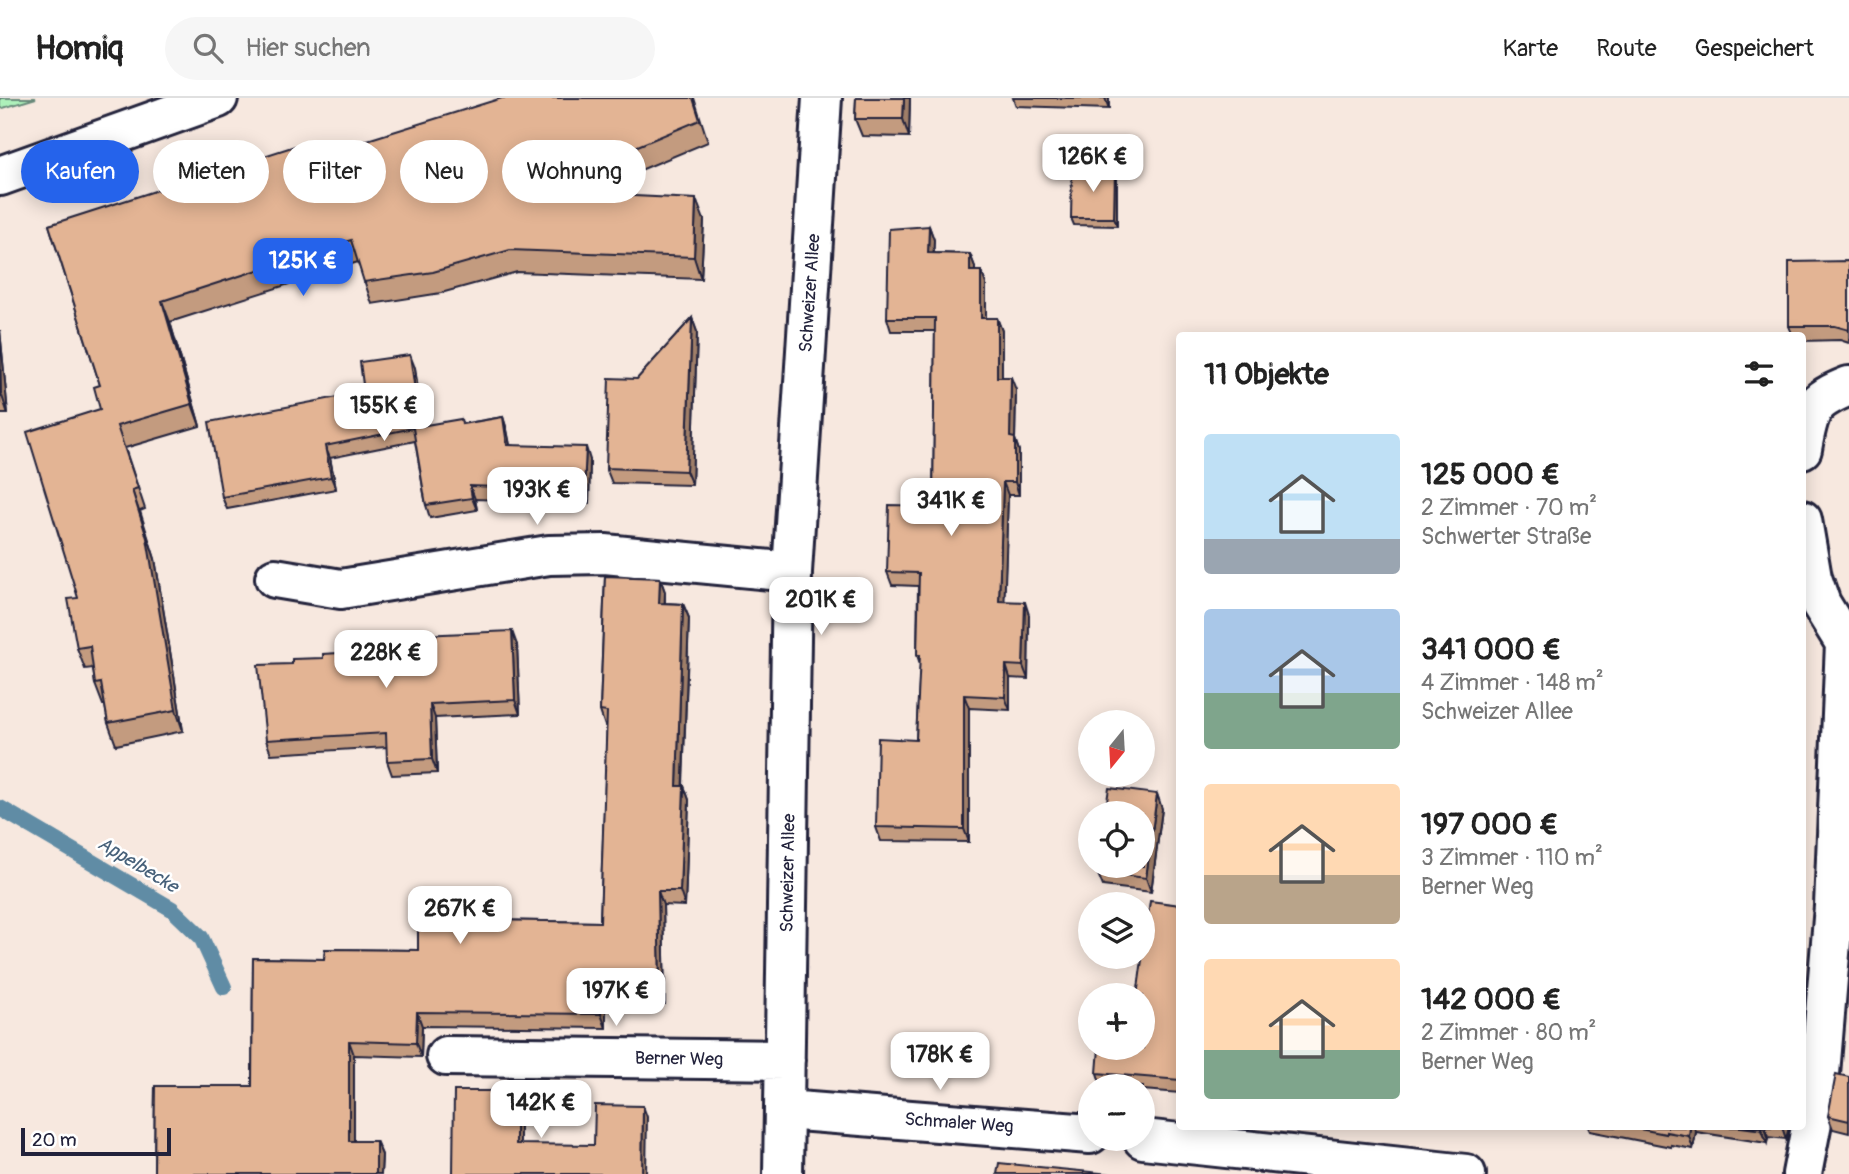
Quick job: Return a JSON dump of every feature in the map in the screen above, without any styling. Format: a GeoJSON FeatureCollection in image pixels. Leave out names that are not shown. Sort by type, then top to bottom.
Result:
{"type":"FeatureCollection","features":[{"type":"Feature","properties":{"kind":"street"},"geometry":{"type":"LineString","coordinates":[[0,176],[218,98]]}},
{"type":"Feature","properties":{"kind":"street","name":"Schweizer Allee"},"geometry":{"type":"LineString","coordinates":[[783,1174],[792,572],[822,98]]}},
{"type":"Feature","properties":{"kind":"street"},"geometry":{"type":"LineString","coordinates":[[1806,426],[1822,396],[1849,386]]}},
{"type":"Feature","properties":{"kind":"street"},"geometry":{"type":"LineString","coordinates":[[1802,1174],[1819,1086],[1833,920],[1847,640],[1821,604],[1812,578],[1806,543]]}},
{"type":"Feature","properties":{"kind":"street"},"geometry":{"type":"LineString","coordinates":[[275,578],[341,589],[549,555],[605,554],[792,572]]}},
{"type":"Feature","properties":{"kind":"street","name":"Berner Weg"},"geometry":{"type":"LineString","coordinates":[[446,1056],[785,1060]]}},
{"type":"Feature","properties":{"kind":"street","name":"Schmaler Weg"},"geometry":{"type":"LineString","coordinates":[[785,1110],[1078,1133]]}},
{"type":"Feature","properties":{"kind":"street"},"geometry":{"type":"LineString","coordinates":[[1155,1140],[1466,1174]]}},
{"type":"Feature","properties":{"kind":"green space"},"geometry":{"type":"Polygon","coordinates":[[[0,98],[36,98],[0,109],[0,98]]]}},
{"type":"Feature","properties":{"kind":"building"},"geometry":{"type":"Polygon","coordinates":[[[502,98],[693,98],[700,120],[646,143],[646,140],[502,140],[502,203],[646,203],[646,197],[696,199],[694,257],[510,250],[433,272],[364,282],[351,240],[162,301],[192,404],[117,426],[138,488],[132,490],[147,538],[176,710],[108,723],[101,683],[95,684],[90,646],[77,648],[68,599],[78,598],[27,432],[100,409],[94,387],[100,385],[49,225],[118,203],[139,203],[139,196],[153,192],[153,203],[269,203],[269,154],[283,150],[283,203],[386,203],[386,140],[367,140],[502,98]]]}},
{"type":"Feature","properties":{"kind":"building"},"geometry":{"type":"Polygon","coordinates":[[[856,98],[904,98],[903,119],[855,119],[856,98]]]}},
{"type":"Feature","properties":{"kind":"building"},"geometry":{"type":"Polygon","coordinates":[[[1072,169],[1115,170],[1114,218],[1071,218],[1072,169]]]}},
{"type":"Feature","properties":{"kind":"building"},"geometry":{"type":"Polygon","coordinates":[[[929,226],[928,253],[970,254],[970,271],[981,271],[981,318],[997,318],[997,377],[1011,377],[1010,437],[1015,438],[1015,482],[1003,482],[999,601],[1025,602],[1023,666],[1006,665],[1005,697],[964,695],[964,829],[876,827],[878,738],[916,740],[920,655],[917,655],[919,573],[887,572],[889,505],[933,506],[935,318],[887,318],[889,229],[929,226]]]}},
{"type":"Feature","properties":{"kind":"building"},"geometry":{"type":"Polygon","coordinates":[[[1849,261],[1849,330],[1835,326],[1789,326],[1789,262],[1849,261]]]}},
{"type":"Feature","properties":{"kind":"building"},"geometry":{"type":"Polygon","coordinates":[[[692,318],[686,471],[606,468],[609,378],[637,379],[692,318]]]}},
{"type":"Feature","properties":{"kind":"building"},"geometry":{"type":"Polygon","coordinates":[[[410,355],[420,426],[461,419],[462,424],[503,417],[507,445],[586,447],[584,490],[470,486],[472,498],[426,505],[413,428],[325,446],[331,477],[222,497],[209,422],[364,392],[360,362],[410,355]]]}},
{"type":"Feature","properties":{"kind":"building"},"geometry":{"type":"Polygon","coordinates":[[[605,576],[660,578],[659,603],[683,604],[677,786],[684,786],[680,891],[658,891],[660,990],[601,990],[601,1014],[417,1012],[416,1043],[349,1041],[349,1141],[376,1141],[376,1174],[154,1174],[155,1086],[252,1086],[253,958],[324,959],[325,949],[418,950],[418,919],[600,922],[607,712],[600,711],[605,576]]]}},
{"type":"Feature","properties":{"kind":"building"},"geometry":{"type":"Polygon","coordinates":[[[512,631],[515,700],[430,704],[432,759],[387,761],[386,733],[266,740],[258,665],[292,664],[292,659],[323,658],[323,654],[422,648],[421,635],[512,631]]]}},
{"type":"Feature","properties":{"kind":"building"},"geometry":{"type":"Polygon","coordinates":[[[1109,788],[1157,794],[1155,809],[1155,801],[1107,801],[1109,788]]]}},
{"type":"Feature","properties":{"kind":"building"},"geometry":{"type":"Polygon","coordinates":[[[1155,902],[1176,904],[1176,1080],[1155,1078],[1155,1074],[1097,1073],[1098,1060],[1155,1060],[1155,983],[1139,983],[1141,969],[1155,969],[1155,902]]]}},
{"type":"Feature","properties":{"kind":"building"},"geometry":{"type":"Polygon","coordinates":[[[1836,1074],[1849,1077],[1849,1121],[1828,1116],[1836,1074]]]}},
{"type":"Feature","properties":{"kind":"building"},"geometry":{"type":"Polygon","coordinates":[[[454,1091],[516,1091],[516,1144],[594,1145],[595,1105],[643,1106],[642,1174],[453,1174],[454,1091]]]}},
{"type":"Feature","properties":{"kind":"building"},"geometry":{"type":"Polygon","coordinates":[[[1645,1130],[1690,1130],[1689,1136],[1645,1130]]]}},
{"type":"Feature","properties":{"kind":"building"},"geometry":{"type":"Polygon","coordinates":[[[999,1163],[1111,1174],[997,1174],[999,1163]]]}},
{"type":"Feature","properties":{"kind":"waterway","name":"Appelbecke"},"geometry":{"type":"LineString","coordinates":[[0,808],[172,909],[201,937],[224,987]]}}]}
